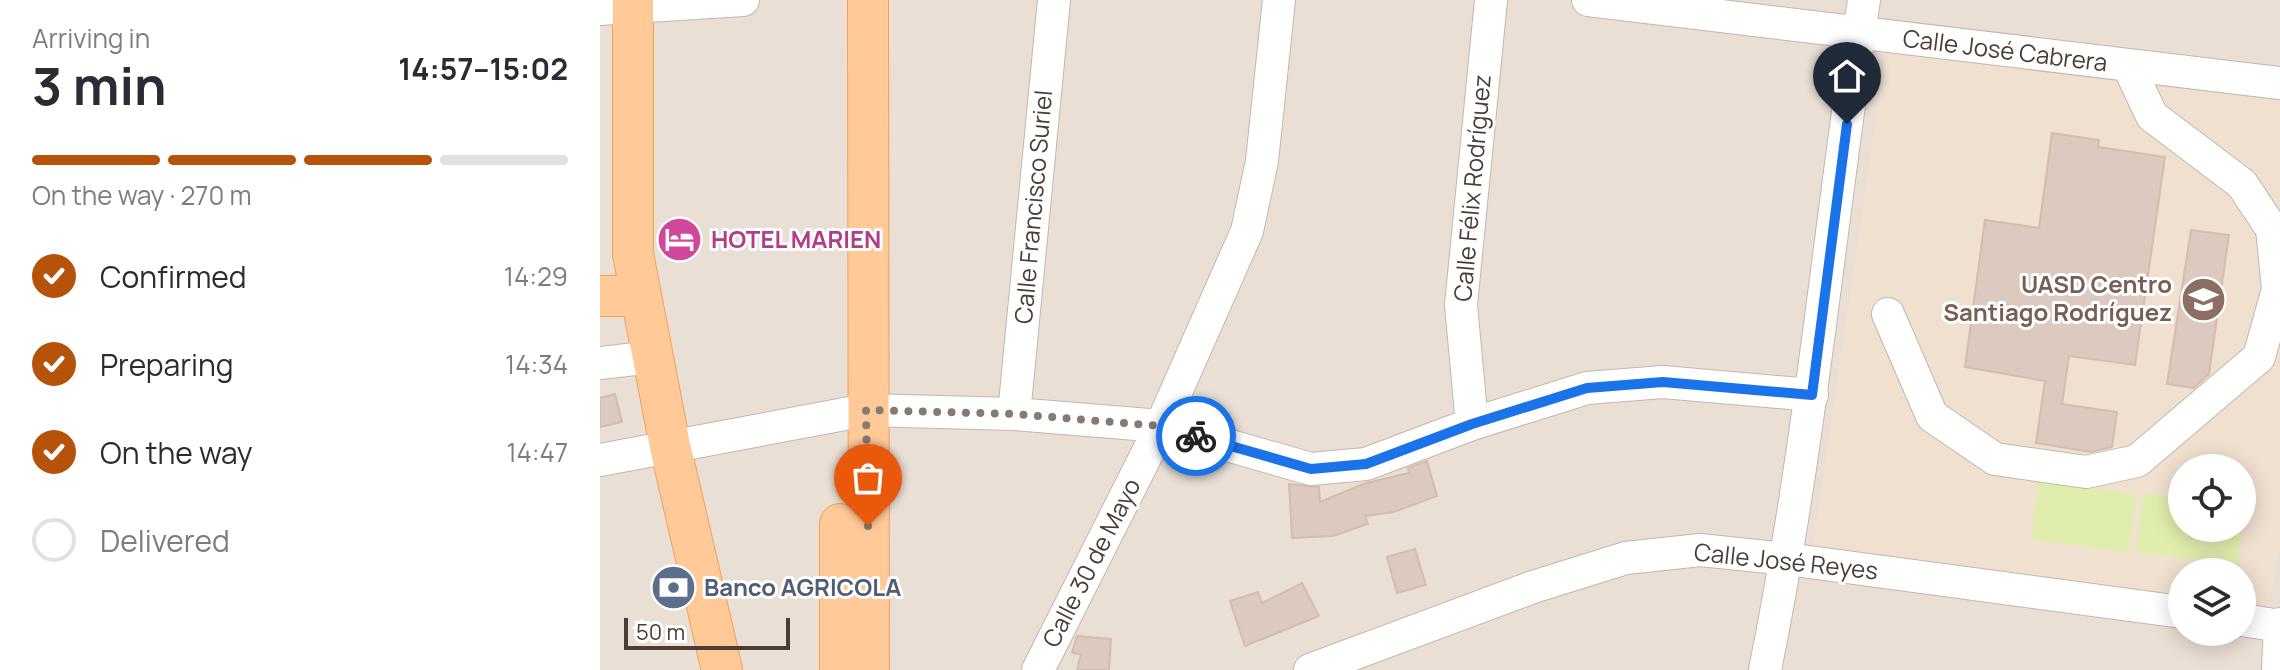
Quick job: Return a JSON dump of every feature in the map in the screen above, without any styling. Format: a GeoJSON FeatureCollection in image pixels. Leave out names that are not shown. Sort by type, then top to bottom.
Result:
{"type":"FeatureCollection","features":[{"type":"Feature","properties":{"kind":"main road"},"geometry":{"type":"LineString","coordinates":[[843,0],[853,412],[869,670]]}},
{"type":"Feature","properties":{"kind":"main road"},"geometry":{"type":"LineString","coordinates":[[840,670],[868,0]]}},
{"type":"Feature","properties":{"kind":"main road"},"geometry":{"type":"LineString","coordinates":[[622,5],[617,254],[639,296],[722,670]]}},
{"type":"Feature","properties":{"kind":"main road"},"geometry":{"type":"LineString","coordinates":[[600,296],[639,296]]}},
{"type":"Feature","properties":{"kind":"street"},"geometry":{"type":"LineString","coordinates":[[622,5],[743,0]]}},
{"type":"Feature","properties":{"kind":"street","name":"Calle Francisco Suriel"},"geometry":{"type":"LineString","coordinates":[[1014,414],[1054,0]]}},
{"type":"Feature","properties":{"kind":"street","name":"Calle 30 de Mayo"},"geometry":{"type":"LineString","coordinates":[[1038,670],[1161,426],[1247,231],[1262,161],[1279,0]]}},
{"type":"Feature","properties":{"kind":"street","name":"Calle Félix Rodríguez"},"geometry":{"type":"LineString","coordinates":[[1472,424],[1461,305],[1491,0]]}},
{"type":"Feature","properties":{"kind":"street","name":"Calle José Cabrera"},"geometry":{"type":"LineString","coordinates":[[1588,0],[2280,83]]}},
{"type":"Feature","properties":{"kind":"street"},"geometry":{"type":"LineString","coordinates":[[1765,670],[1787,559],[1812,395],[1864,0]]}},
{"type":"Feature","properties":{"kind":"street"},"geometry":{"type":"LineString","coordinates":[[1888,314],[1932,416],[1995,459],[2086,472],[2137,461],[2259,357],[2278,289],[2272,229],[2242,184],[2152,116],[2128,65]]}},
{"type":"Feature","properties":{"kind":"street"},"geometry":{"type":"LineString","coordinates":[[600,363],[652,357]]}},
{"type":"Feature","properties":{"kind":"street"},"geometry":{"type":"LineString","coordinates":[[600,460],[853,412],[1014,414],[1161,426],[1311,469],[1366,464],[1472,424],[1587,388],[1663,382],[1812,395]]}},
{"type":"Feature","properties":{"kind":"street","name":"Calle José Reyes"},"geometry":{"type":"LineString","coordinates":[[1310,670],[1533,587],[1626,558],[1700,550],[2168,610]]}},
{"type":"Feature","properties":{"kind":"street"},"geometry":{"type":"LineString","coordinates":[[2256,622],[2280,625],[2278,670]]}},
{"type":"Feature","properties":{"kind":"shaded area"},"geometry":{"type":"Polygon","coordinates":[[[600,0],[2280,0],[2280,670],[600,670],[600,0]]]}},
{"type":"Feature","properties":{"kind":"shaded area"},"geometry":{"type":"Polygon","coordinates":[[[1887,44],[2280,93],[2280,545],[2269,609],[2256,608],[2256,558],[2168,558],[2168,595],[1813,546],[1887,44]]]}},
{"type":"Feature","properties":{"kind":"green space"},"geometry":{"type":"Polygon","coordinates":[[[2039,481],[2136,494],[2129,552],[2031,539],[2039,481]]]}},
{"type":"Feature","properties":{"kind":"green space"},"geometry":{"type":"Polygon","coordinates":[[[2143,493],[2168,496],[2168,542],[2241,542],[2239,558],[2187,558],[2136,552],[2143,493]]]}},
{"type":"Feature","properties":{"kind":"building"},"geometry":{"type":"Polygon","coordinates":[[[2052,133],[2099,140],[2098,147],[2165,157],[2135,365],[2069,356],[2062,404],[2117,412],[2112,447],[2091,452],[2036,443],[2045,381],[1965,367],[1985,220],[2039,228],[2052,133]]]}},
{"type":"Feature","properties":{"kind":"building"},"geometry":{"type":"Polygon","coordinates":[[[2191,230],[2229,235],[2209,374],[2194,388],[2167,384],[2191,230]]]}},
{"type":"Feature","properties":{"kind":"building"},"geometry":{"type":"Polygon","coordinates":[[[615,394],[622,422],[600,427],[600,398],[615,394]]]}},
{"type":"Feature","properties":{"kind":"building"},"geometry":{"type":"Polygon","coordinates":[[[1427,461],[1437,496],[1394,512],[1365,516],[1368,524],[1333,536],[1292,538],[1289,484],[1319,487],[1320,502],[1366,483],[1409,473],[1408,468],[1427,461]]]}},
{"type":"Feature","properties":{"kind":"building"},"geometry":{"type":"Polygon","coordinates":[[[1415,549],[1426,585],[1397,593],[1387,557],[1415,549]]]}},
{"type":"Feature","properties":{"kind":"building"},"geometry":{"type":"Polygon","coordinates":[[[1302,583],[1319,616],[1245,646],[1230,601],[1258,592],[1262,603],[1302,583]]]}},
{"type":"Feature","properties":{"kind":"building"},"geometry":{"type":"Polygon","coordinates":[[[1077,636],[1111,639],[1109,670],[1077,670],[1081,654],[1072,653],[1077,636]]]}},
{"type":"Feature","properties":{"kind":"way so far"},"geometry":{"type":"LineString","coordinates":[[868,526],[866,410],[1014,414],[1161,426],[1196,436]]}},
{"type":"Feature","properties":{"kind":"place","name":"HOTEL MARIEN"},"geometry":{"type":"Point","coordinates":[680,240]}},
{"type":"Feature","properties":{"kind":"place","name":"UASD Centro Santiago Rodríguez"},"geometry":{"type":"Point","coordinates":[2203,299]}},
{"type":"Feature","properties":{"kind":"place","name":"Banco AGRICOLA"},"geometry":{"type":"Point","coordinates":[673,588]}},
{"type":"Feature","properties":{"kind":"route"},"geometry":{"type":"LineString","coordinates":[[1196,436],[1311,469],[1366,464],[1472,424],[1587,388],[1663,382],[1812,395],[1847,124]]}}]}
